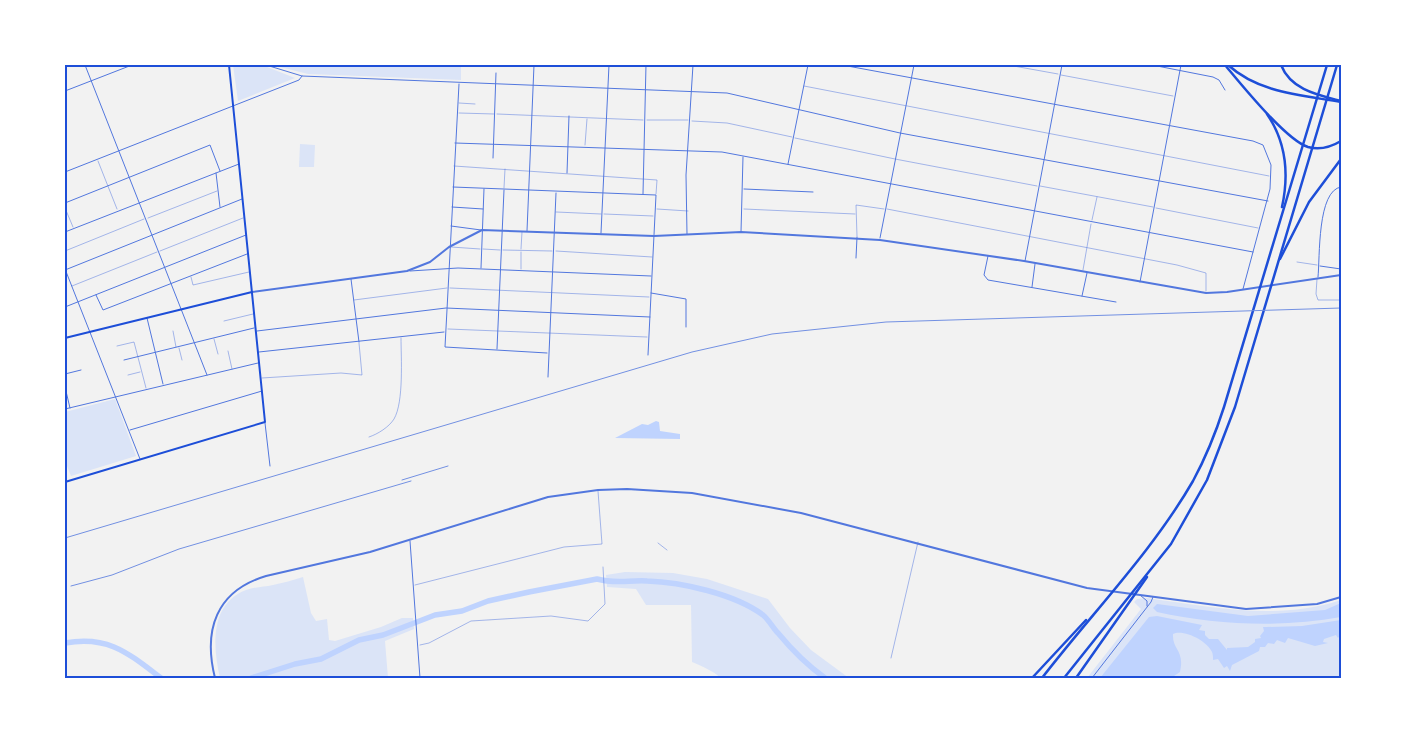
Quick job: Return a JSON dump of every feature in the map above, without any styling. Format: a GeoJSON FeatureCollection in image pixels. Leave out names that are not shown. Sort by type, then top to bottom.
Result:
{"type":"FeatureCollection","features":[{"type":"Feature","properties":{"kind":"main road"},"geometry":{"type":"LineString","coordinates":[[65,482],[265,422],[229,65]]}},
{"type":"Feature","properties":{"kind":"main road"},"geometry":{"type":"LineString","coordinates":[[1226,65],[1239,75],[1258,85],[1341,101]]}},
{"type":"Feature","properties":{"kind":"main road"},"geometry":{"type":"LineString","coordinates":[[1226,65],[1263,109],[1298,142],[1309,147],[1324,148],[1341,141]]}},
{"type":"Feature","properties":{"kind":"main road"},"geometry":{"type":"LineString","coordinates":[[1281,65],[1289,78],[1300,87],[1341,101]]}},
{"type":"Feature","properties":{"kind":"main road"},"geometry":{"type":"LineString","coordinates":[[1042,678],[1167,521],[1193,480],[1214,435],[1233,379],[1326,65]]}},
{"type":"Feature","properties":{"kind":"main road"},"geometry":{"type":"LineString","coordinates":[[1064,678],[1126,603],[1171,544],[1196,503],[1217,458],[1243,379],[1337,65]]}},
{"type":"Feature","properties":{"kind":"main road"},"geometry":{"type":"LineString","coordinates":[[1263,109],[1279,138],[1285,161],[1285,185],[1279,220]]}},
{"type":"Feature","properties":{"kind":"main road"},"geometry":{"type":"LineString","coordinates":[[1275,270],[1300,218],[1341,161]]}},
{"type":"Feature","properties":{"kind":"main road"},"geometry":{"type":"LineString","coordinates":[[65,338],[252,292]]}},
{"type":"Feature","properties":{"kind":"main road"},"geometry":{"type":"LineString","coordinates":[[1032,678],[1104,600]]}},
{"type":"Feature","properties":{"kind":"main road"},"geometry":{"type":"LineString","coordinates":[[1076,678],[1126,603]]}},
{"type":"Feature","properties":{"kind":"street"},"geometry":{"type":"LineString","coordinates":[[85,65],[207,375]]}},
{"type":"Feature","properties":{"kind":"street"},"geometry":{"type":"LineString","coordinates":[[65,91],[132,65]]}},
{"type":"Feature","properties":{"kind":"street"},"geometry":{"type":"LineString","coordinates":[[266,65],[302,76],[727,93],[900,133],[1043,161],[1268,201]]}},
{"type":"Feature","properties":{"kind":"street"},"geometry":{"type":"LineString","coordinates":[[527,231],[534,65]]}},
{"type":"Feature","properties":{"kind":"street"},"geometry":{"type":"LineString","coordinates":[[601,233],[609,65]]}},
{"type":"Feature","properties":{"kind":"street"},"geometry":{"type":"LineString","coordinates":[[643,195],[646,65]]}},
{"type":"Feature","properties":{"kind":"street"},"geometry":{"type":"LineString","coordinates":[[687,235],[688,120],[693,65]]}},
{"type":"Feature","properties":{"kind":"street"},"geometry":{"type":"LineString","coordinates":[[788,164],[808,65]]}},
{"type":"Feature","properties":{"kind":"street"},"geometry":{"type":"LineString","coordinates":[[842,65],[1169,125],[1263,145],[1271,165],[1268,201],[1243,290]]}},
{"type":"Feature","properties":{"kind":"street"},"geometry":{"type":"LineString","coordinates":[[880,240],[914,65]]}},
{"type":"Feature","properties":{"kind":"street"},"geometry":{"type":"LineString","coordinates":[[1024,262],[1062,65]]}},
{"type":"Feature","properties":{"kind":"street"},"geometry":{"type":"LineString","coordinates":[[1152,65],[1219,80],[1225,90]]}},
{"type":"Feature","properties":{"kind":"street"},"geometry":{"type":"LineString","coordinates":[[1140,282],[1181,65]]}},
{"type":"Feature","properties":{"kind":"street"},"geometry":{"type":"LineString","coordinates":[[493,158],[496,72]]}},
{"type":"Feature","properties":{"kind":"street"},"geometry":{"type":"LineString","coordinates":[[65,172],[299,80],[302,76]]}},
{"type":"Feature","properties":{"kind":"street"},"geometry":{"type":"LineString","coordinates":[[459,83],[444,347],[547,353]]}},
{"type":"Feature","properties":{"kind":"street"},"geometry":{"type":"LineString","coordinates":[[567,173],[569,116]]}},
{"type":"Feature","properties":{"kind":"street"},"geometry":{"type":"LineString","coordinates":[[455,142],[722,152],[1253,252]]}},
{"type":"Feature","properties":{"kind":"street"},"geometry":{"type":"LineString","coordinates":[[65,203],[210,145],[220,171]]}},
{"type":"Feature","properties":{"kind":"street"},"geometry":{"type":"LineString","coordinates":[[741,232],[743,156]]}},
{"type":"Feature","properties":{"kind":"street"},"geometry":{"type":"LineString","coordinates":[[65,232],[239,164]]}},
{"type":"Feature","properties":{"kind":"street"},"geometry":{"type":"LineString","coordinates":[[216,173],[220,208]]}},
{"type":"Feature","properties":{"kind":"street"},"geometry":{"type":"LineString","coordinates":[[453,187],[656,196],[648,355]]}},
{"type":"Feature","properties":{"kind":"street"},"geometry":{"type":"LineString","coordinates":[[1318,278],[1324,205],[1332,190],[1341,187]]}},
{"type":"Feature","properties":{"kind":"street"},"geometry":{"type":"LineString","coordinates":[[481,269],[484,188]]}},
{"type":"Feature","properties":{"kind":"street"},"geometry":{"type":"LineString","coordinates":[[743,189],[813,192]]}},
{"type":"Feature","properties":{"kind":"street"},"geometry":{"type":"LineString","coordinates":[[496,350],[504,190]]}},
{"type":"Feature","properties":{"kind":"street"},"geometry":{"type":"LineString","coordinates":[[548,377],[547,353],[556,192]]}},
{"type":"Feature","properties":{"kind":"street"},"geometry":{"type":"LineString","coordinates":[[140,460],[65,270],[243,199]]}},
{"type":"Feature","properties":{"kind":"street"},"geometry":{"type":"LineString","coordinates":[[451,207],[483,208]]}},
{"type":"Feature","properties":{"kind":"street"},"geometry":{"type":"LineString","coordinates":[[450,226],[475,227],[482,230],[654,236],[741,232],[858,238],[1035,263],[1206,293],[1243,290],[1341,274]]}},
{"type":"Feature","properties":{"kind":"street"},"geometry":{"type":"LineString","coordinates":[[407,271],[430,262],[449,247],[482,230]]}},
{"type":"Feature","properties":{"kind":"street"},"geometry":{"type":"LineString","coordinates":[[65,307],[246,235]]}},
{"type":"Feature","properties":{"kind":"street"},"geometry":{"type":"LineString","coordinates":[[856,258],[858,238]]}},
{"type":"Feature","properties":{"kind":"street"},"geometry":{"type":"LineString","coordinates":[[96,294],[103,310],[248,254]]}},
{"type":"Feature","properties":{"kind":"street"},"geometry":{"type":"LineString","coordinates":[[988,256],[984,275],[986,279],[1116,302]]}},
{"type":"Feature","properties":{"kind":"street"},"geometry":{"type":"LineString","coordinates":[[1032,287],[1035,263]]}},
{"type":"Feature","properties":{"kind":"street"},"geometry":{"type":"LineString","coordinates":[[1319,265],[1341,269]]}},
{"type":"Feature","properties":{"kind":"street"},"geometry":{"type":"LineString","coordinates":[[252,292],[407,271],[448,268],[652,276]]}},
{"type":"Feature","properties":{"kind":"street"},"geometry":{"type":"LineString","coordinates":[[1082,296],[1087,272]]}},
{"type":"Feature","properties":{"kind":"street"},"geometry":{"type":"LineString","coordinates":[[351,278],[359,342]]}},
{"type":"Feature","properties":{"kind":"street"},"geometry":{"type":"LineString","coordinates":[[651,294],[686,299],[686,326]]}},
{"type":"Feature","properties":{"kind":"street"},"geometry":{"type":"LineString","coordinates":[[256,332],[446,308],[650,317]]}},
{"type":"Feature","properties":{"kind":"street"},"geometry":{"type":"LineString","coordinates":[[147,318],[163,385]]}},
{"type":"Feature","properties":{"kind":"street"},"geometry":{"type":"LineString","coordinates":[[124,360],[256,328]]}},
{"type":"Feature","properties":{"kind":"street"},"geometry":{"type":"LineString","coordinates":[[258,352],[445,332]]}},
{"type":"Feature","properties":{"kind":"street"},"geometry":{"type":"LineString","coordinates":[[65,409],[259,362]]}},
{"type":"Feature","properties":{"kind":"street"},"geometry":{"type":"LineString","coordinates":[[65,374],[81,370]]}},
{"type":"Feature","properties":{"kind":"street"},"geometry":{"type":"LineString","coordinates":[[65,387],[70,408]]}},
{"type":"Feature","properties":{"kind":"street"},"geometry":{"type":"LineString","coordinates":[[129,430],[262,392]]}},
{"type":"Feature","properties":{"kind":"street"},"geometry":{"type":"LineString","coordinates":[[265,422],[270,466]]}},
{"type":"Feature","properties":{"kind":"street"},"geometry":{"type":"LineString","coordinates":[[215,678],[210,649],[212,627],[224,603],[239,588],[266,576],[410,540],[528,502],[598,490],[657,490],[692,493],[800,513],[918,542],[1087,588],[1256,609],[1317,604],[1341,597]]}},
{"type":"Feature","properties":{"kind":"street"},"geometry":{"type":"LineString","coordinates":[[410,540],[420,678]]}},
{"type":"Feature","properties":{"kind":"street"},"geometry":{"type":"LineString","coordinates":[[1140,595],[1147,601],[1146,608]]}},
{"type":"Feature","properties":{"kind":"street"},"geometry":{"type":"LineString","coordinates":[[1092,678],[1146,608],[1153,596]]}},
{"type":"Feature","properties":{"kind":"lane"},"geometry":{"type":"LineString","coordinates":[[1008,65],[1175,96]]}},
{"type":"Feature","properties":{"kind":"lane"},"geometry":{"type":"LineString","coordinates":[[804,86],[1271,177]]}},
{"type":"Feature","properties":{"kind":"lane"},"geometry":{"type":"LineString","coordinates":[[457,103],[475,104]]}},
{"type":"Feature","properties":{"kind":"lane"},"geometry":{"type":"LineString","coordinates":[[457,112],[727,123],[895,160],[1260,228]]}},
{"type":"Feature","properties":{"kind":"lane"},"geometry":{"type":"LineString","coordinates":[[585,148],[587,117]]}},
{"type":"Feature","properties":{"kind":"lane"},"geometry":{"type":"LineString","coordinates":[[97,160],[117,212]]}},
{"type":"Feature","properties":{"kind":"lane"},"geometry":{"type":"LineString","coordinates":[[454,166],[657,180],[656,196]]}},
{"type":"Feature","properties":{"kind":"lane"},"geometry":{"type":"LineString","coordinates":[[504,190],[505,169]]}},
{"type":"Feature","properties":{"kind":"lane"},"geometry":{"type":"LineString","coordinates":[[65,251],[218,190]]}},
{"type":"Feature","properties":{"kind":"lane"},"geometry":{"type":"LineString","coordinates":[[1082,271],[1097,197]]}},
{"type":"Feature","properties":{"kind":"lane"},"geometry":{"type":"LineString","coordinates":[[858,238],[857,204],[1144,258],[1206,273],[1206,293]]}},
{"type":"Feature","properties":{"kind":"lane"},"geometry":{"type":"LineString","coordinates":[[65,208],[73,229]]}},
{"type":"Feature","properties":{"kind":"lane"},"geometry":{"type":"LineString","coordinates":[[655,209],[688,211]]}},
{"type":"Feature","properties":{"kind":"lane"},"geometry":{"type":"LineString","coordinates":[[742,209],[856,214]]}},
{"type":"Feature","properties":{"kind":"lane"},"geometry":{"type":"LineString","coordinates":[[555,212],[655,216]]}},
{"type":"Feature","properties":{"kind":"lane"},"geometry":{"type":"LineString","coordinates":[[72,286],[244,217]]}},
{"type":"Feature","properties":{"kind":"lane"},"geometry":{"type":"LineString","coordinates":[[521,271],[522,231]]}},
{"type":"Feature","properties":{"kind":"lane"},"geometry":{"type":"LineString","coordinates":[[449,247],[653,257]]}},
{"type":"Feature","properties":{"kind":"lane"},"geometry":{"type":"LineString","coordinates":[[1297,262],[1319,265]]}},
{"type":"Feature","properties":{"kind":"lane"},"geometry":{"type":"LineString","coordinates":[[191,277],[194,286],[250,272]]}},
{"type":"Feature","properties":{"kind":"lane"},"geometry":{"type":"LineString","coordinates":[[1318,278],[1316,294],[1318,300],[1341,300]]}},
{"type":"Feature","properties":{"kind":"lane"},"geometry":{"type":"LineString","coordinates":[[354,300],[447,288],[651,297]]}},
{"type":"Feature","properties":{"kind":"lane"},"geometry":{"type":"LineString","coordinates":[[224,321],[254,313]]}},
{"type":"Feature","properties":{"kind":"lane"},"geometry":{"type":"LineString","coordinates":[[445,328],[649,337]]}},
{"type":"Feature","properties":{"kind":"lane"},"geometry":{"type":"LineString","coordinates":[[173,332],[182,360]]}},
{"type":"Feature","properties":{"kind":"lane"},"geometry":{"type":"LineString","coordinates":[[214,338],[218,354]]}},
{"type":"Feature","properties":{"kind":"lane"},"geometry":{"type":"LineString","coordinates":[[369,437],[379,432],[394,419],[401,391],[401,338]]}},
{"type":"Feature","properties":{"kind":"lane"},"geometry":{"type":"LineString","coordinates":[[117,346],[134,342],[146,389]]}},
{"type":"Feature","properties":{"kind":"lane"},"geometry":{"type":"LineString","coordinates":[[261,378],[341,373],[362,375],[359,342]]}},
{"type":"Feature","properties":{"kind":"lane"},"geometry":{"type":"LineString","coordinates":[[228,351],[232,368]]}},
{"type":"Feature","properties":{"kind":"lane"},"geometry":{"type":"LineString","coordinates":[[128,375],[142,372]]}},
{"type":"Feature","properties":{"kind":"lane"},"geometry":{"type":"LineString","coordinates":[[414,586],[564,547],[602,544],[598,490]]}},
{"type":"Feature","properties":{"kind":"lane"},"geometry":{"type":"LineString","coordinates":[[890,658],[918,542]]}},
{"type":"Feature","properties":{"kind":"lane"},"geometry":{"type":"LineString","coordinates":[[658,543],[667,550]]}},
{"type":"Feature","properties":{"kind":"lane"},"geometry":{"type":"LineString","coordinates":[[418,645],[428,643],[471,621],[551,616],[588,621],[605,604],[603,567]]}},
{"type":"Feature","properties":{"kind":"shaded area"},"geometry":{"type":"Polygon","coordinates":[[[233,65],[262,65],[295,78],[238,101],[233,65]]]}},
{"type":"Feature","properties":{"kind":"shaded area"},"geometry":{"type":"Polygon","coordinates":[[[272,65],[461,65],[461,80],[308,74],[272,65]]]}},
{"type":"Feature","properties":{"kind":"shaded area"},"geometry":{"type":"Polygon","coordinates":[[[300,144],[315,145],[314,167],[299,167],[300,144]]]}},
{"type":"Feature","properties":{"kind":"shaded area"},"geometry":{"type":"Polygon","coordinates":[[[115,399],[136,456],[71,476],[65,461],[65,412],[115,399]]]}},
{"type":"Feature","properties":{"kind":"shaded area"},"geometry":{"type":"Polygon","coordinates":[[[625,572],[673,573],[707,579],[768,599],[790,628],[811,650],[849,678],[721,678],[692,662],[691,605],[646,605],[636,589],[607,587],[606,575],[625,572]]]}},
{"type":"Feature","properties":{"kind":"shaded area"},"geometry":{"type":"Polygon","coordinates":[[[303,577],[311,613],[316,621],[327,619],[329,640],[335,641],[381,627],[402,618],[413,618],[414,629],[385,641],[388,678],[220,678],[215,641],[216,628],[225,605],[246,590],[303,577]]]}},
{"type":"Feature","properties":{"kind":"shaded area"},"geometry":{"type":"Polygon","coordinates":[[[1147,598],[1220,608],[1268,611],[1293,610],[1341,600],[1341,678],[1087,678],[1141,609],[1134,602],[1137,599],[1147,598]]]}},
{"type":"Feature","properties":{"kind":"water"},"geometry":{"type":"Polygon","coordinates":[[[656,421],[659,422],[660,431],[680,434],[680,439],[615,438],[642,424],[648,425],[656,421]]]}},
{"type":"Feature","properties":{"kind":"water"},"geometry":{"type":"Polygon","coordinates":[[[1341,603],[1341,617],[1272,624],[1202,620],[1157,612],[1153,608],[1157,604],[1248,616],[1325,610],[1341,603]]]}},
{"type":"Feature","properties":{"kind":"water"},"geometry":{"type":"Polygon","coordinates":[[[1157,616],[1202,625],[1199,630],[1205,631],[1205,635],[1209,639],[1218,639],[1227,650],[1227,648],[1248,647],[1255,642],[1255,639],[1261,638],[1260,636],[1264,631],[1263,627],[1302,626],[1341,620],[1341,634],[1338,638],[1336,635],[1324,639],[1323,642],[1328,643],[1315,646],[1288,638],[1285,643],[1277,640],[1274,644],[1268,643],[1265,647],[1260,647],[1259,651],[1232,665],[1230,671],[1227,666],[1224,668],[1218,659],[1213,660],[1212,652],[1200,640],[1183,633],[1178,633],[1173,634],[1173,639],[1181,659],[1180,672],[1171,678],[1100,678],[1149,617],[1157,616]]]}},
{"type":"Feature","properties":{"kind":"waterway"},"geometry":{"type":"LineString","coordinates":[[251,678],[295,664],[321,659],[359,640],[383,635],[435,615],[462,611],[488,601],[597,579],[676,584],[707,590],[738,601],[763,615],[794,651],[825,678]]}},
{"type":"Feature","properties":{"kind":"waterway"},"geometry":{"type":"LineString","coordinates":[[65,643],[94,642],[117,648],[161,678]]}},
{"type":"Feature","properties":{"kind":"railway"},"geometry":{"type":"LineString","coordinates":[[65,538],[692,352],[772,334],[886,322],[1341,308]]}},
{"type":"Feature","properties":{"kind":"railway"},"geometry":{"type":"LineString","coordinates":[[402,480],[448,466]]}},
{"type":"Feature","properties":{"kind":"railway"},"geometry":{"type":"LineString","coordinates":[[71,586],[112,575],[179,549],[411,481]]}}]}
